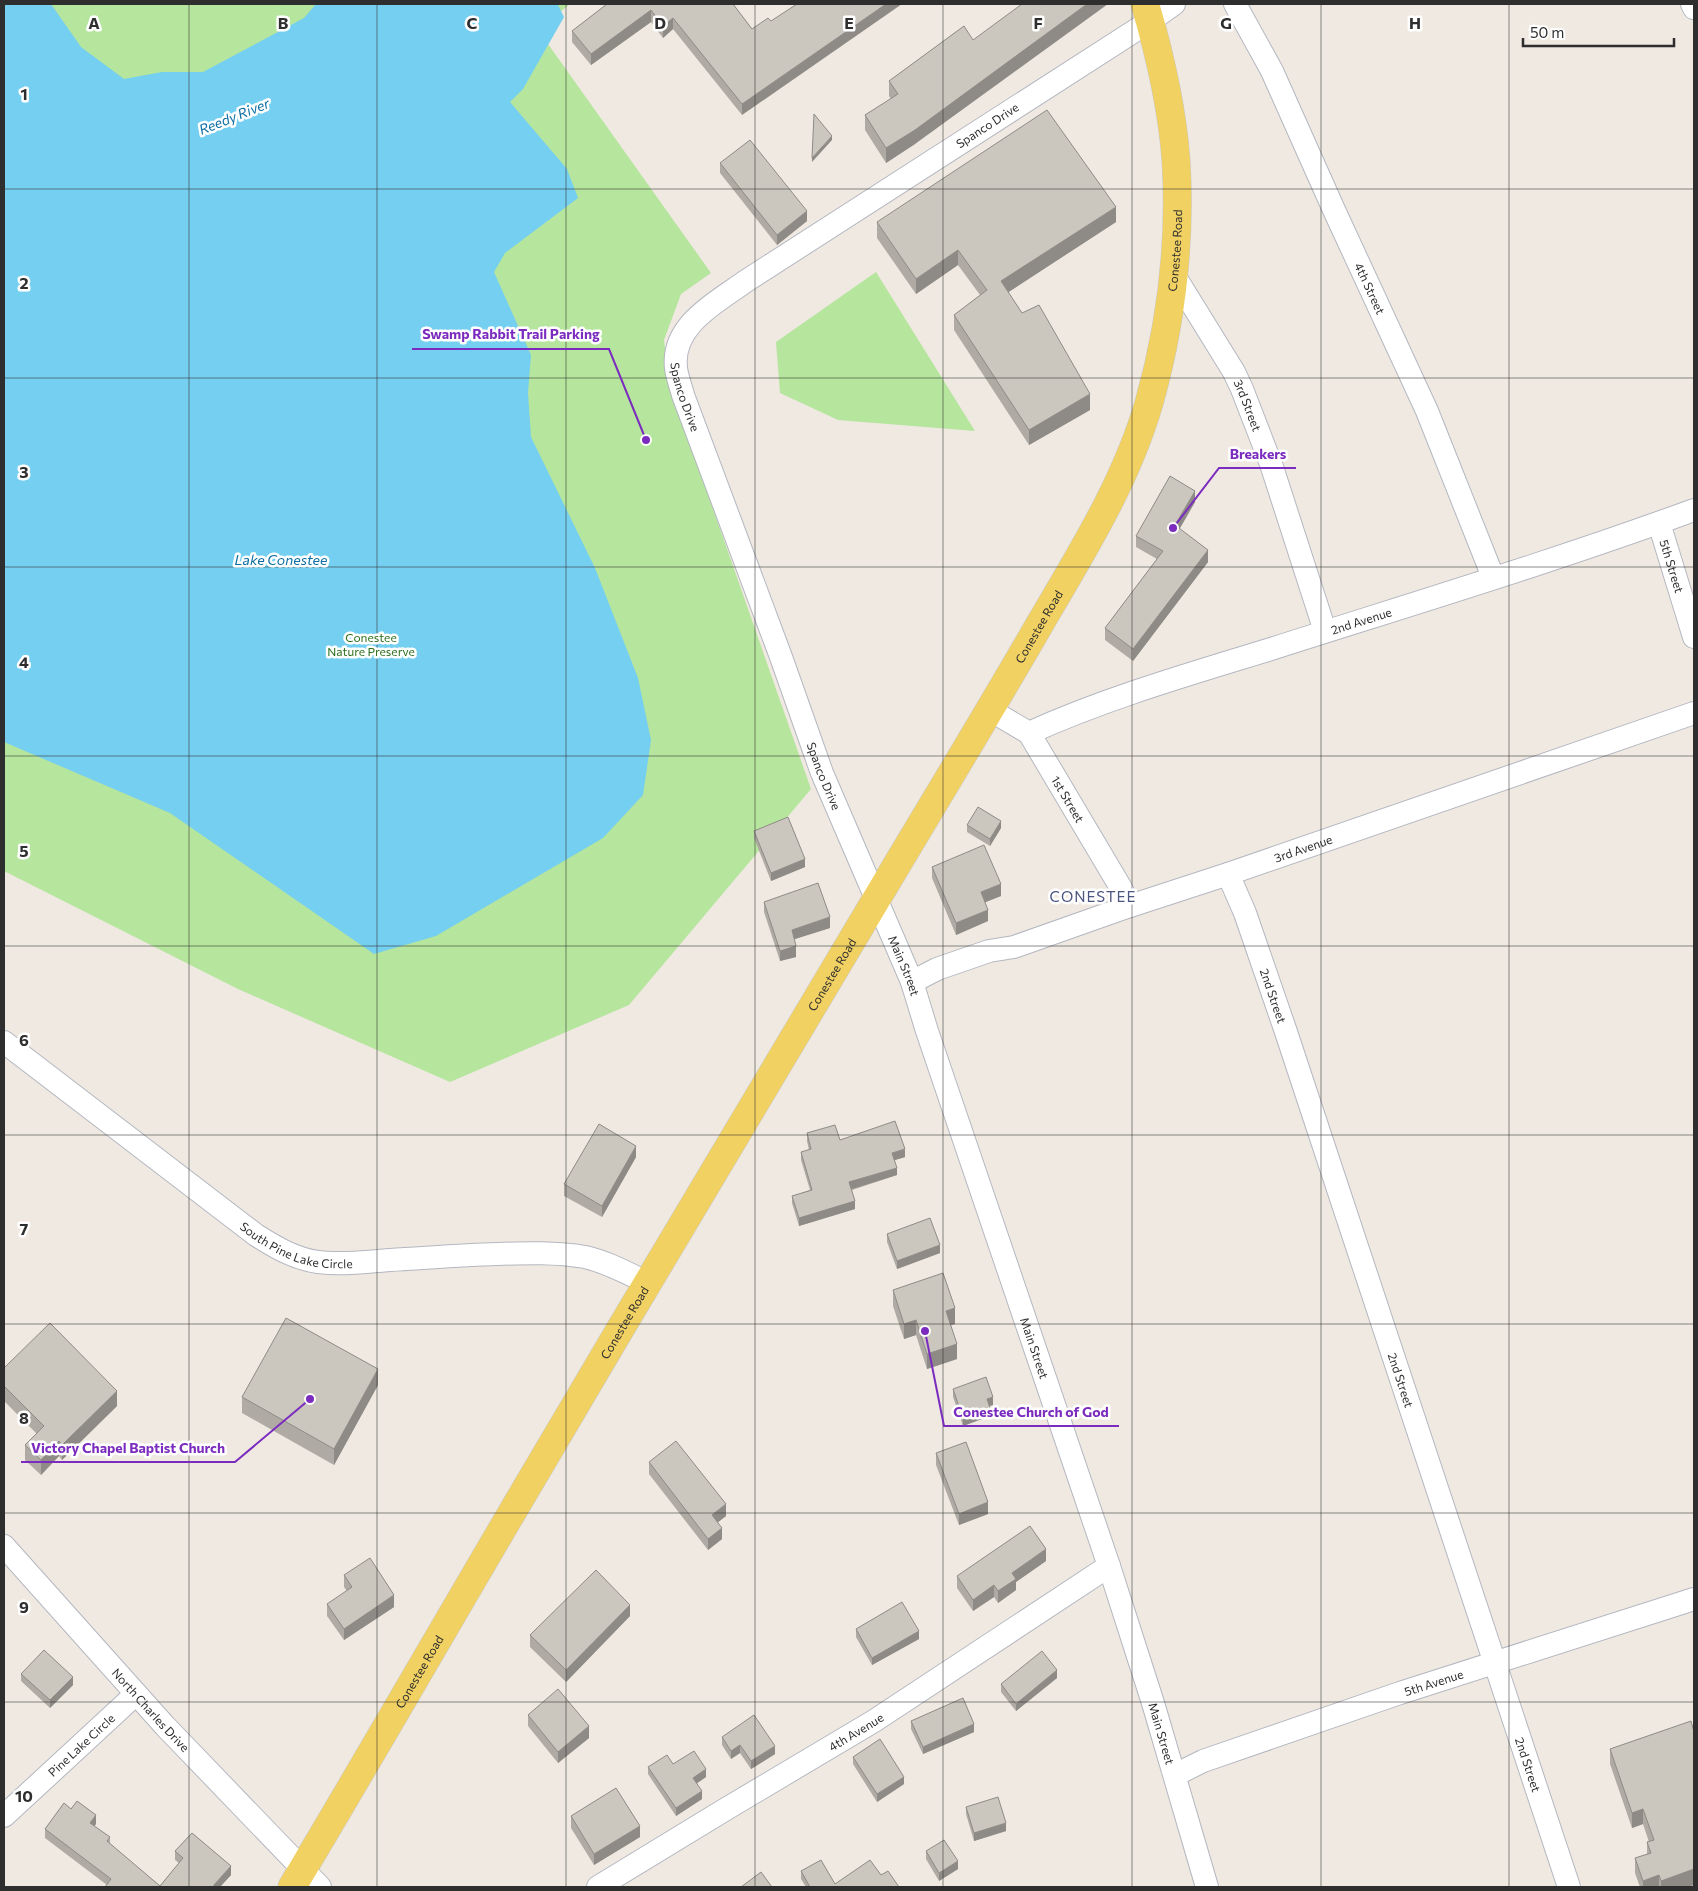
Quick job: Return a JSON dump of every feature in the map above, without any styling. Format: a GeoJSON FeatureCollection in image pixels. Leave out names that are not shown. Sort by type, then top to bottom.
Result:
{"type":"FeatureCollection","features":[{"type":"Feature","properties":{"kind":"main road","name":"Conestee Road"},"geometry":{"type":"LineString","coordinates":[[305,1881],[648,1283],[990,710],[1086,546],[1116,488],[1134,445],[1148,404],[1163,345],[1174,275],[1177,225],[1176,161],[1169,103],[1148,13]]}},
{"type":"Feature","properties":{"kind":"street","name":"Spanco Drive"},"geometry":{"type":"LineString","coordinates":[[876,899],[822,773],[781,657],[683,395],[676,370],[678,347],[692,322],[746,281],[1148,13],[1174,4]]}},
{"type":"Feature","properties":{"kind":"street","name":"4th Street"},"geometry":{"type":"LineString","coordinates":[[1235,4],[1272,71],[1427,411],[1493,577]]}},
{"type":"Feature","properties":{"kind":"street"},"geometry":{"type":"LineString","coordinates":[[1692,4],[1694,8]]}},
{"type":"Feature","properties":{"kind":"street","name":"3rd Street"},"geometry":{"type":"LineString","coordinates":[[1174,275],[1234,372],[1242,389],[1271,464],[1325,631]]}},
{"type":"Feature","properties":{"kind":"street","name":"2nd Avenue"},"geometry":{"type":"LineString","coordinates":[[1029,733],[1064,717],[1179,678],[1422,602],[1694,510]]}},
{"type":"Feature","properties":{"kind":"street","name":"5th Street"},"geometry":{"type":"LineString","coordinates":[[1659,523],[1694,637]]}},
{"type":"Feature","properties":{"kind":"street","name":"1st Street"},"geometry":{"type":"LineString","coordinates":[[990,710],[1029,733],[1107,863],[1130,906]]}},
{"type":"Feature","properties":{"kind":"street","name":"3rd Avenue"},"geometry":{"type":"LineString","coordinates":[[912,982],[937,969],[989,951],[1014,947],[1694,713]]}},
{"type":"Feature","properties":{"kind":"street","name":"2nd Street"},"geometry":{"type":"LineString","coordinates":[[1228,874],[1245,913],[1282,1020],[1569,1887]]}},
{"type":"Feature","properties":{"kind":"street","name":"Main Street"},"geometry":{"type":"LineString","coordinates":[[876,899],[912,982],[1109,1566],[1175,1775],[1207,1887]]}},
{"type":"Feature","properties":{"kind":"street","name":"South Pine Lake Circle"},"geometry":{"type":"LineString","coordinates":[[4,1042],[256,1235],[272,1246],[294,1256],[317,1262],[341,1264],[469,1255],[559,1254],[585,1257],[614,1266],[648,1283]]}},
{"type":"Feature","properties":{"kind":"street","name":"North Charles Drive"},"geometry":{"type":"LineString","coordinates":[[4,1546],[305,1881]]}},
{"type":"Feature","properties":{"kind":"street","name":"4th Avenue"},"geometry":{"type":"LineString","coordinates":[[598,1887],[874,1721],[1109,1566]]}},
{"type":"Feature","properties":{"kind":"street","name":"5th Avenue"},"geometry":{"type":"LineString","coordinates":[[1175,1775],[1203,1761],[1400,1693],[1694,1599]]}},
{"type":"Feature","properties":{"kind":"street","name":"Pine Lake Circle"},"geometry":{"type":"LineString","coordinates":[[4,1816],[136,1694]]}},
{"type":"Feature","properties":{"kind":"green space","name":"Lake Conestee"},"geometry":{"type":"Polygon","coordinates":[[[4,4],[570,4],[538,30],[711,273],[681,294],[664,340],[669,383],[811,789],[629,1005],[450,1082],[238,989],[4,871],[4,4]]]}},
{"type":"Feature","properties":{"kind":"green space"},"geometry":{"type":"Polygon","coordinates":[[[876,272],[975,431],[838,420],[780,393],[776,342],[876,272]]]}},
{"type":"Feature","properties":{"kind":"water","name":"Lake Conestee"},"geometry":{"type":"Polygon","coordinates":[[[4,4],[51,4],[81,47],[124,79],[162,72],[203,72],[304,18],[316,4],[558,4],[564,17],[523,89],[510,102],[567,169],[578,198],[505,253],[494,272],[531,355],[528,393],[531,437],[595,568],[638,678],[651,740],[643,795],[603,838],[436,936],[374,954],[170,813],[4,742],[4,4]]]}},
{"type":"Feature","properties":{"kind":"building"},"geometry":{"type":"Polygon","coordinates":[[[607,4],[733,4],[752,29],[768,18],[771,21],[797,4],[886,4],[742,104],[673,18],[663,26],[651,10],[591,54],[572,31],[607,4]]]}},
{"type":"Feature","properties":{"kind":"building"},"geometry":{"type":"Polygon","coordinates":[[[1022,4],[1087,4],[915,130],[886,148],[865,115],[898,94],[889,81],[964,26],[973,40],[1022,4]]]}},
{"type":"Feature","properties":{"kind":"building"},"geometry":{"type":"Polygon","coordinates":[[[1047,110],[1116,207],[1001,281],[1022,313],[1039,305],[1090,394],[1029,430],[954,315],[987,290],[958,250],[916,279],[877,222],[1047,110]]]}},
{"type":"Feature","properties":{"kind":"building"},"geometry":{"type":"Polygon","coordinates":[[[814,114],[832,136],[812,158],[814,114]]]}},
{"type":"Feature","properties":{"kind":"building"},"geometry":{"type":"Polygon","coordinates":[[[750,140],[807,211],[777,235],[720,163],[750,140]]]}},
{"type":"Feature","properties":{"kind":"building"},"geometry":{"type":"Polygon","coordinates":[[[1170,476],[1195,491],[1175,525],[1208,550],[1133,649],[1105,628],[1163,551],[1136,536],[1170,476]]]}},
{"type":"Feature","properties":{"kind":"building"},"geometry":{"type":"Polygon","coordinates":[[[978,807],[1001,821],[990,839],[967,825],[978,807]]]}},
{"type":"Feature","properties":{"kind":"building"},"geometry":{"type":"Polygon","coordinates":[[[788,817],[805,859],[771,873],[754,831],[788,817]]]}},
{"type":"Feature","properties":{"kind":"building"},"geometry":{"type":"Polygon","coordinates":[[[984,845],[1001,884],[981,892],[988,910],[956,923],[932,867],[984,845]]]}},
{"type":"Feature","properties":{"kind":"building"},"geometry":{"type":"Polygon","coordinates":[[[818,883],[830,917],[792,930],[796,946],[780,951],[764,902],[818,883]]]}},
{"type":"Feature","properties":{"kind":"building"},"geometry":{"type":"Polygon","coordinates":[[[895,1121],[905,1149],[892,1153],[897,1168],[849,1182],[855,1201],[799,1218],[792,1196],[812,1190],[801,1152],[811,1149],[807,1133],[835,1125],[840,1140],[895,1121]]]}},
{"type":"Feature","properties":{"kind":"building"},"geometry":{"type":"Polygon","coordinates":[[[599,1124],[636,1146],[602,1206],[564,1184],[599,1124]]]}},
{"type":"Feature","properties":{"kind":"building"},"geometry":{"type":"Polygon","coordinates":[[[930,1218],[940,1245],[897,1261],[887,1234],[930,1218]]]}},
{"type":"Feature","properties":{"kind":"building"},"geometry":{"type":"Polygon","coordinates":[[[943,1273],[955,1308],[946,1311],[957,1344],[927,1354],[916,1320],[904,1324],[893,1290],[943,1273]]]}},
{"type":"Feature","properties":{"kind":"building"},"geometry":{"type":"Polygon","coordinates":[[[286,1318],[378,1369],[334,1449],[242,1397],[286,1318]]]}},
{"type":"Feature","properties":{"kind":"building"},"geometry":{"type":"Polygon","coordinates":[[[50,1323],[117,1391],[62,1445],[59,1441],[41,1460],[25,1445],[44,1426],[4,1386],[4,1368],[50,1323]]]}},
{"type":"Feature","properties":{"kind":"building"},"geometry":{"type":"Polygon","coordinates":[[[986,1377],[993,1397],[987,1399],[990,1408],[963,1418],[953,1389],[986,1377]]]}},
{"type":"Feature","properties":{"kind":"building"},"geometry":{"type":"Polygon","coordinates":[[[676,1441],[726,1504],[712,1515],[722,1528],[708,1539],[649,1462],[676,1441]]]}},
{"type":"Feature","properties":{"kind":"building"},"geometry":{"type":"Polygon","coordinates":[[[966,1442],[988,1502],[959,1514],[936,1453],[966,1442]]]}},
{"type":"Feature","properties":{"kind":"building"},"geometry":{"type":"Polygon","coordinates":[[[1030,1526],[1046,1549],[1012,1573],[1016,1579],[998,1591],[994,1585],[973,1600],[957,1576],[1030,1526]]]}},
{"type":"Feature","properties":{"kind":"building"},"geometry":{"type":"Polygon","coordinates":[[[370,1558],[394,1595],[344,1629],[327,1604],[352,1587],[344,1575],[370,1558]]]}},
{"type":"Feature","properties":{"kind":"building"},"geometry":{"type":"Polygon","coordinates":[[[596,1570],[630,1605],[566,1670],[530,1635],[596,1570]]]}},
{"type":"Feature","properties":{"kind":"building"},"geometry":{"type":"Polygon","coordinates":[[[902,1602],[919,1631],[872,1658],[856,1629],[902,1602]]]}},
{"type":"Feature","properties":{"kind":"building"},"geometry":{"type":"Polygon","coordinates":[[[44,1650],[73,1677],[50,1700],[21,1674],[44,1650]]]}},
{"type":"Feature","properties":{"kind":"building"},"geometry":{"type":"Polygon","coordinates":[[[1042,1651],[1057,1670],[1016,1704],[1001,1684],[1042,1651]]]}},
{"type":"Feature","properties":{"kind":"building"},"geometry":{"type":"Polygon","coordinates":[[[558,1689],[589,1726],[558,1752],[528,1715],[558,1689]]]}},
{"type":"Feature","properties":{"kind":"building"},"geometry":{"type":"Polygon","coordinates":[[[963,1698],[974,1724],[923,1747],[911,1721],[963,1698]]]}},
{"type":"Feature","properties":{"kind":"building"},"geometry":{"type":"Polygon","coordinates":[[[754,1715],[775,1746],[751,1761],[740,1745],[731,1751],[722,1737],[754,1715]]]}},
{"type":"Feature","properties":{"kind":"building"},"geometry":{"type":"Polygon","coordinates":[[[1691,1721],[1694,1732],[1694,1869],[1661,1881],[1659,1875],[1643,1881],[1635,1858],[1651,1853],[1647,1842],[1654,1840],[1643,1809],[1632,1813],[1610,1749],[1691,1721]]]}},
{"type":"Feature","properties":{"kind":"building"},"geometry":{"type":"Polygon","coordinates":[[[880,1739],[904,1777],[877,1794],[853,1757],[880,1739]]]}},
{"type":"Feature","properties":{"kind":"building"},"geometry":{"type":"Polygon","coordinates":[[[694,1751],[706,1769],[693,1778],[702,1791],[676,1808],[648,1767],[667,1755],[673,1764],[694,1751]]]}},
{"type":"Feature","properties":{"kind":"building"},"geometry":{"type":"Polygon","coordinates":[[[616,1788],[640,1826],[594,1854],[571,1816],[616,1788]]]}},
{"type":"Feature","properties":{"kind":"building"},"geometry":{"type":"Polygon","coordinates":[[[998,1797],[1006,1823],[974,1833],[966,1807],[998,1797]]]}},
{"type":"Feature","properties":{"kind":"building"},"geometry":{"type":"Polygon","coordinates":[[[77,1801],[96,1815],[90,1823],[110,1837],[107,1841],[160,1886],[183,1858],[175,1851],[192,1833],[231,1866],[214,1887],[105,1887],[111,1879],[45,1829],[64,1803],[71,1809],[77,1801]]]}},
{"type":"Feature","properties":{"kind":"building"},"geometry":{"type":"Polygon","coordinates":[[[944,1840],[958,1861],[939,1873],[926,1851],[944,1840]]]}},
{"type":"Feature","properties":{"kind":"building"},"geometry":{"type":"Polygon","coordinates":[[[821,1860],[835,1884],[870,1860],[881,1875],[888,1871],[899,1887],[810,1887],[801,1871],[821,1860]]]}},
{"type":"Feature","properties":{"kind":"building"},"geometry":{"type":"Polygon","coordinates":[[[761,1872],[772,1887],[741,1887],[761,1872]]]}},
{"type":"Feature","properties":{"kind":"place","name":"Swamp Rabbit Trail Parking"},"geometry":{"type":"Point","coordinates":[646,440]}},
{"type":"Feature","properties":{"kind":"place","name":"Breakers"},"geometry":{"type":"Point","coordinates":[1173,528]}},
{"type":"Feature","properties":{"kind":"place","name":"Conestee Church of God"},"geometry":{"type":"Point","coordinates":[925,1331]}},
{"type":"Feature","properties":{"kind":"place","name":"Victory Chapel Baptist Church"},"geometry":{"type":"Point","coordinates":[310,1399]}},
{"type":"Feature","properties":{"kind":"district","name":"CONESTEE"},"geometry":{"type":"Point","coordinates":[1093,896]}},
{"type":"Feature","properties":{"kind":"water label","name":"Reedy River"},"geometry":{"type":"Point","coordinates":[234,116]}},
{"type":"Feature","properties":{"kind":"park label","name":"Conestee Nature Preserve"},"geometry":{"type":"Point","coordinates":[371,644]}}]}
